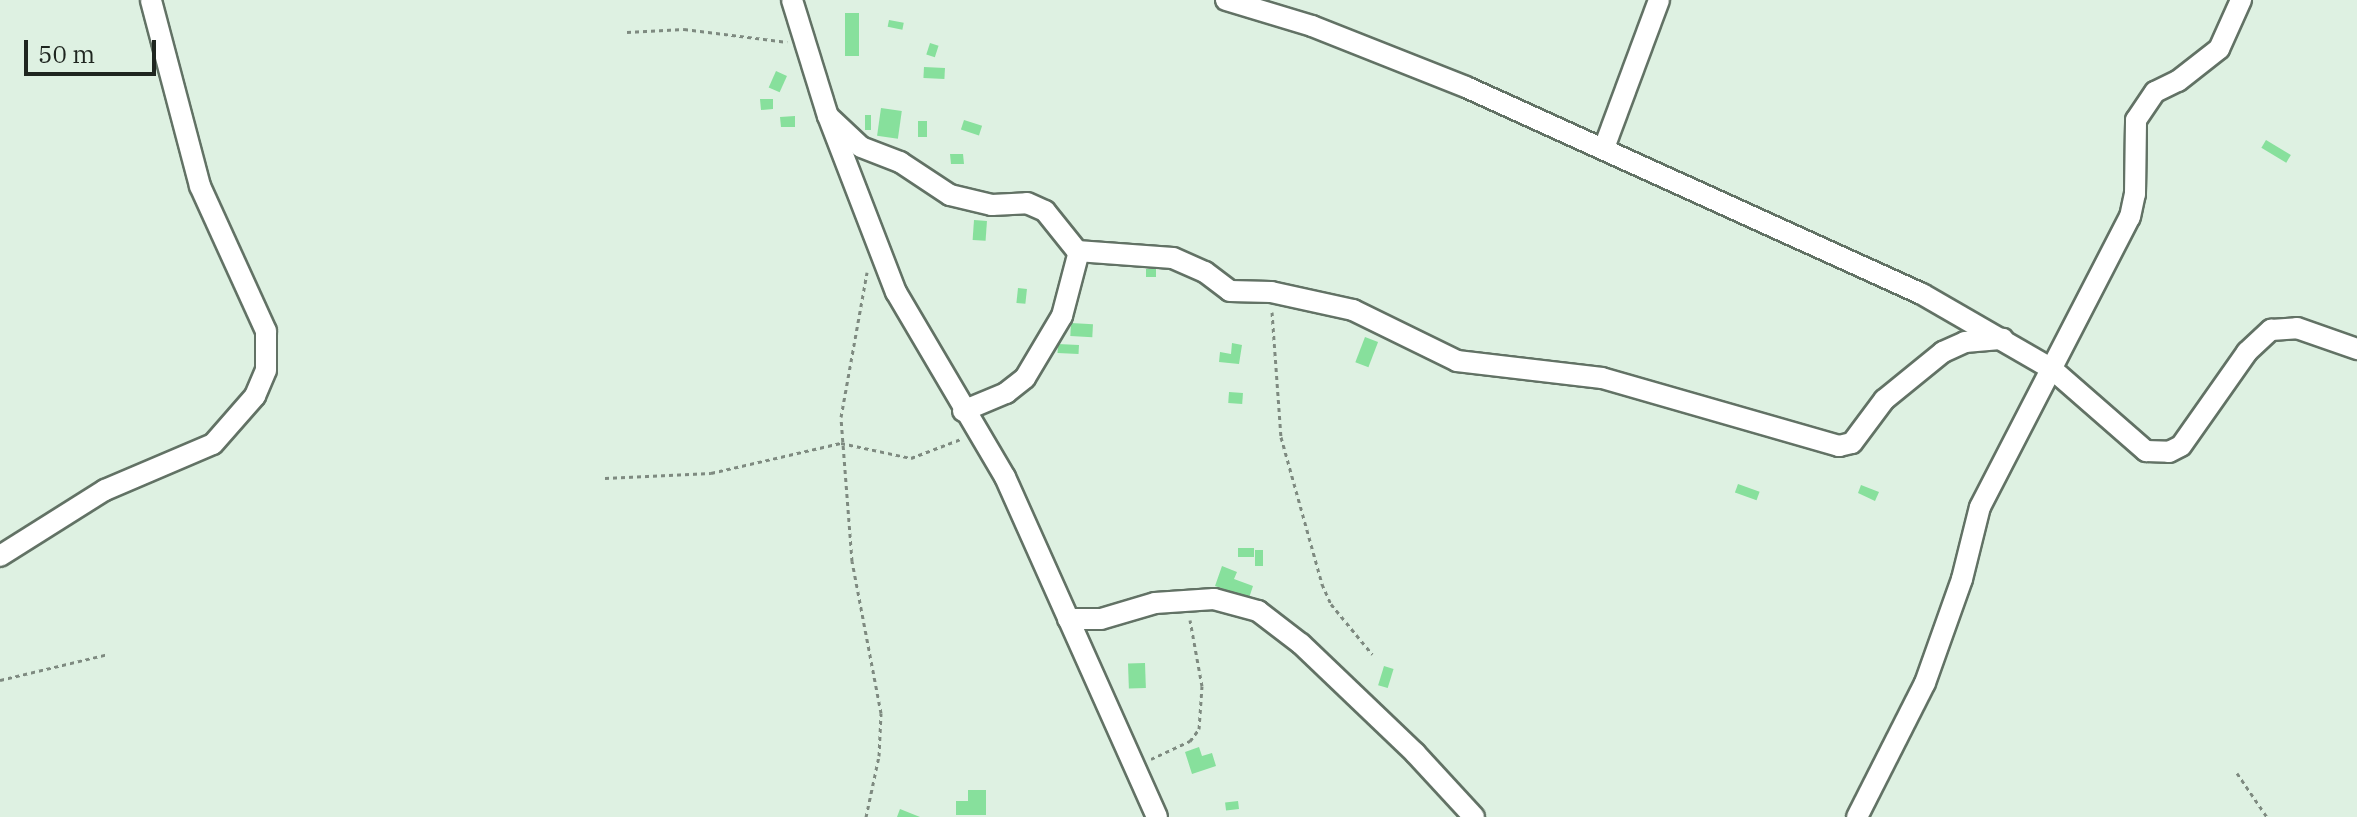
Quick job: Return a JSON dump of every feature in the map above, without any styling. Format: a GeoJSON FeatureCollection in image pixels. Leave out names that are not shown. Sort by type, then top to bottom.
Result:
{"type":"FeatureCollection","features":[{"type":"Feature","properties":{"kind":"street"},"geometry":{"type":"LineString","coordinates":[[0,556],[105,490],[213,444],[255,396],[266,370],[266,331],[200,186],[151,0]]}},
{"type":"Feature","properties":{"kind":"street"},"geometry":{"type":"LineString","coordinates":[[792,0],[828,116],[896,292],[963,411],[977,428],[1157,817]]}},
{"type":"Feature","properties":{"kind":"street"},"geometry":{"type":"LineString","coordinates":[[1226,0],[1326,32],[1604,148],[1964,315],[2052,369],[2146,451],[2156,453],[2181,446],[2247,352],[2271,330],[2297,328],[2357,349]]}},
{"type":"Feature","properties":{"kind":"street"},"geometry":{"type":"LineString","coordinates":[[1604,148],[1659,0]]}},
{"type":"Feature","properties":{"kind":"street"},"geometry":{"type":"LineString","coordinates":[[1857,817],[1925,683],[1962,579],[1980,507],[2130,217],[2140,112],[2155,92],[2219,49],[2241,0]]}},
{"type":"Feature","properties":{"kind":"street"},"geometry":{"type":"LineString","coordinates":[[828,116],[861,147],[900,162],[950,195],[992,205],[1027,203],[1045,211],[1079,251],[1173,258],[1205,272],[1230,291],[1271,292],[1353,310],[1457,361],[1602,378],[1839,446],[1852,443],[1884,400],[1914,372],[1965,342],[2005,339]]}},
{"type":"Feature","properties":{"kind":"street"},"geometry":{"type":"LineString","coordinates":[[963,411],[1006,393],[1025,378],[1062,316],[1079,251]]}},
{"type":"Feature","properties":{"kind":"street"},"geometry":{"type":"LineString","coordinates":[[1964,315],[1965,342]]}},
{"type":"Feature","properties":{"kind":"street"},"geometry":{"type":"LineString","coordinates":[[1068,619],[1101,619],[1155,603],[1226,601],[1275,624],[1415,753],[1474,817]]}},
{"type":"Feature","properties":{"kind":"path"},"geometry":{"type":"LineString","coordinates":[[627,32],[684,29],[807,44]]}},
{"type":"Feature","properties":{"kind":"path"},"geometry":{"type":"LineString","coordinates":[[866,817],[879,756],[881,713],[852,561],[841,443],[845,386],[874,236]]}},
{"type":"Feature","properties":{"kind":"path"},"geometry":{"type":"LineString","coordinates":[[1271,292],[1281,437],[1322,584],[1331,604],[1372,654]]}},
{"type":"Feature","properties":{"kind":"path"},"geometry":{"type":"LineString","coordinates":[[605,478],[711,473],[841,443],[911,458],[955,444],[977,428]]}},
{"type":"Feature","properties":{"kind":"path"},"geometry":{"type":"LineString","coordinates":[[1132,764],[1176,750],[1199,729],[1202,686],[1186,602]]}},
{"type":"Feature","properties":{"kind":"path"},"geometry":{"type":"LineString","coordinates":[[0,680],[108,654]]}},
{"type":"Feature","properties":{"kind":"path"},"geometry":{"type":"LineString","coordinates":[[2237,773],[2267,817]]}},
{"type":"Feature","properties":{"kind":"building"},"geometry":{"type":"Polygon","coordinates":[[[845,13],[859,13],[859,56],[845,56],[845,13]]]}},
{"type":"Feature","properties":{"kind":"building"},"geometry":{"type":"Polygon","coordinates":[[[889,20],[904,23],[902,30],[888,27],[889,20]]]}},
{"type":"Feature","properties":{"kind":"building"},"geometry":{"type":"Polygon","coordinates":[[[930,43],[939,46],[935,57],[926,54],[930,43]]]}},
{"type":"Feature","properties":{"kind":"building"},"geometry":{"type":"Polygon","coordinates":[[[924,67],[945,68],[944,79],[923,78],[924,67]]]}},
{"type":"Feature","properties":{"kind":"building"},"geometry":{"type":"Polygon","coordinates":[[[776,71],[787,76],[780,92],[769,87],[776,71]]]}},
{"type":"Feature","properties":{"kind":"building"},"geometry":{"type":"Polygon","coordinates":[[[760,99],[773,99],[773,109],[761,110],[760,99]]]}},
{"type":"Feature","properties":{"kind":"building"},"geometry":{"type":"Polygon","coordinates":[[[881,108],[902,111],[898,139],[877,136],[881,108]]]}},
{"type":"Feature","properties":{"kind":"building"},"geometry":{"type":"Polygon","coordinates":[[[865,115],[871,115],[871,130],[865,130],[865,115]]]}},
{"type":"Feature","properties":{"kind":"building"},"geometry":{"type":"Polygon","coordinates":[[[795,116],[795,127],[781,127],[780,117],[795,116]]]}},
{"type":"Feature","properties":{"kind":"building"},"geometry":{"type":"Polygon","coordinates":[[[964,120],[982,126],[979,135],[961,130],[964,120]]]}},
{"type":"Feature","properties":{"kind":"building"},"geometry":{"type":"Polygon","coordinates":[[[918,121],[927,121],[927,137],[918,137],[918,121]]]}},
{"type":"Feature","properties":{"kind":"building"},"geometry":{"type":"Polygon","coordinates":[[[2266,140],[2291,155],[2286,163],[2261,148],[2266,140]]]}},
{"type":"Feature","properties":{"kind":"building"},"geometry":{"type":"Polygon","coordinates":[[[950,154],[963,154],[964,164],[951,164],[950,154]]]}},
{"type":"Feature","properties":{"kind":"building"},"geometry":{"type":"Polygon","coordinates":[[[974,220],[987,221],[986,241],[973,240],[974,220]]]}},
{"type":"Feature","properties":{"kind":"building"},"geometry":{"type":"Polygon","coordinates":[[[1146,269],[1156,269],[1156,277],[1146,277],[1146,269]]]}},
{"type":"Feature","properties":{"kind":"building"},"geometry":{"type":"Polygon","coordinates":[[[1018,288],[1027,289],[1025,304],[1016,303],[1018,288]]]}},
{"type":"Feature","properties":{"kind":"building"},"geometry":{"type":"Polygon","coordinates":[[[1071,323],[1093,324],[1092,337],[1070,336],[1071,323]]]}},
{"type":"Feature","properties":{"kind":"building"},"geometry":{"type":"Polygon","coordinates":[[[1365,337],[1378,342],[1368,367],[1355,362],[1365,337]]]}},
{"type":"Feature","properties":{"kind":"building"},"geometry":{"type":"Polygon","coordinates":[[[1232,343],[1242,345],[1239,364],[1219,362],[1220,352],[1231,354],[1232,343]]]}},
{"type":"Feature","properties":{"kind":"building"},"geometry":{"type":"Polygon","coordinates":[[[1058,344],[1079,345],[1079,354],[1058,353],[1058,344]]]}},
{"type":"Feature","properties":{"kind":"building"},"geometry":{"type":"Polygon","coordinates":[[[1229,392],[1243,393],[1242,404],[1228,403],[1229,392]]]}},
{"type":"Feature","properties":{"kind":"building"},"geometry":{"type":"Polygon","coordinates":[[[1738,484],[1760,492],[1757,500],[1735,492],[1738,484]]]}},
{"type":"Feature","properties":{"kind":"building"},"geometry":{"type":"Polygon","coordinates":[[[1861,485],[1879,492],[1875,501],[1858,493],[1861,485]]]}},
{"type":"Feature","properties":{"kind":"building"},"geometry":{"type":"Polygon","coordinates":[[[1238,548],[1254,548],[1254,557],[1238,557],[1238,548]]]}},
{"type":"Feature","properties":{"kind":"building"},"geometry":{"type":"Polygon","coordinates":[[[1255,550],[1263,550],[1263,566],[1255,566],[1255,550]]]}},
{"type":"Feature","properties":{"kind":"building"},"geometry":{"type":"Polygon","coordinates":[[[1222,566],[1237,572],[1234,579],[1253,586],[1249,598],[1215,586],[1222,566]]]}},
{"type":"Feature","properties":{"kind":"building"},"geometry":{"type":"Polygon","coordinates":[[[1145,663],[1146,688],[1129,689],[1128,664],[1145,663]]]}},
{"type":"Feature","properties":{"kind":"building"},"geometry":{"type":"Polygon","coordinates":[[[1384,666],[1394,669],[1388,688],[1378,685],[1384,666]]]}},
{"type":"Feature","properties":{"kind":"building"},"geometry":{"type":"Polygon","coordinates":[[[1199,747],[1202,756],[1212,753],[1216,766],[1192,774],[1185,752],[1199,747]]]}},
{"type":"Feature","properties":{"kind":"building"},"geometry":{"type":"Polygon","coordinates":[[[968,790],[986,790],[986,815],[956,815],[956,801],[968,801],[968,790]]]}},
{"type":"Feature","properties":{"kind":"building"},"geometry":{"type":"Polygon","coordinates":[[[1238,801],[1239,809],[1226,811],[1225,803],[1238,801]]]}},
{"type":"Feature","properties":{"kind":"building"},"geometry":{"type":"Polygon","coordinates":[[[900,809],[920,817],[897,817],[900,809]]]}}]}
